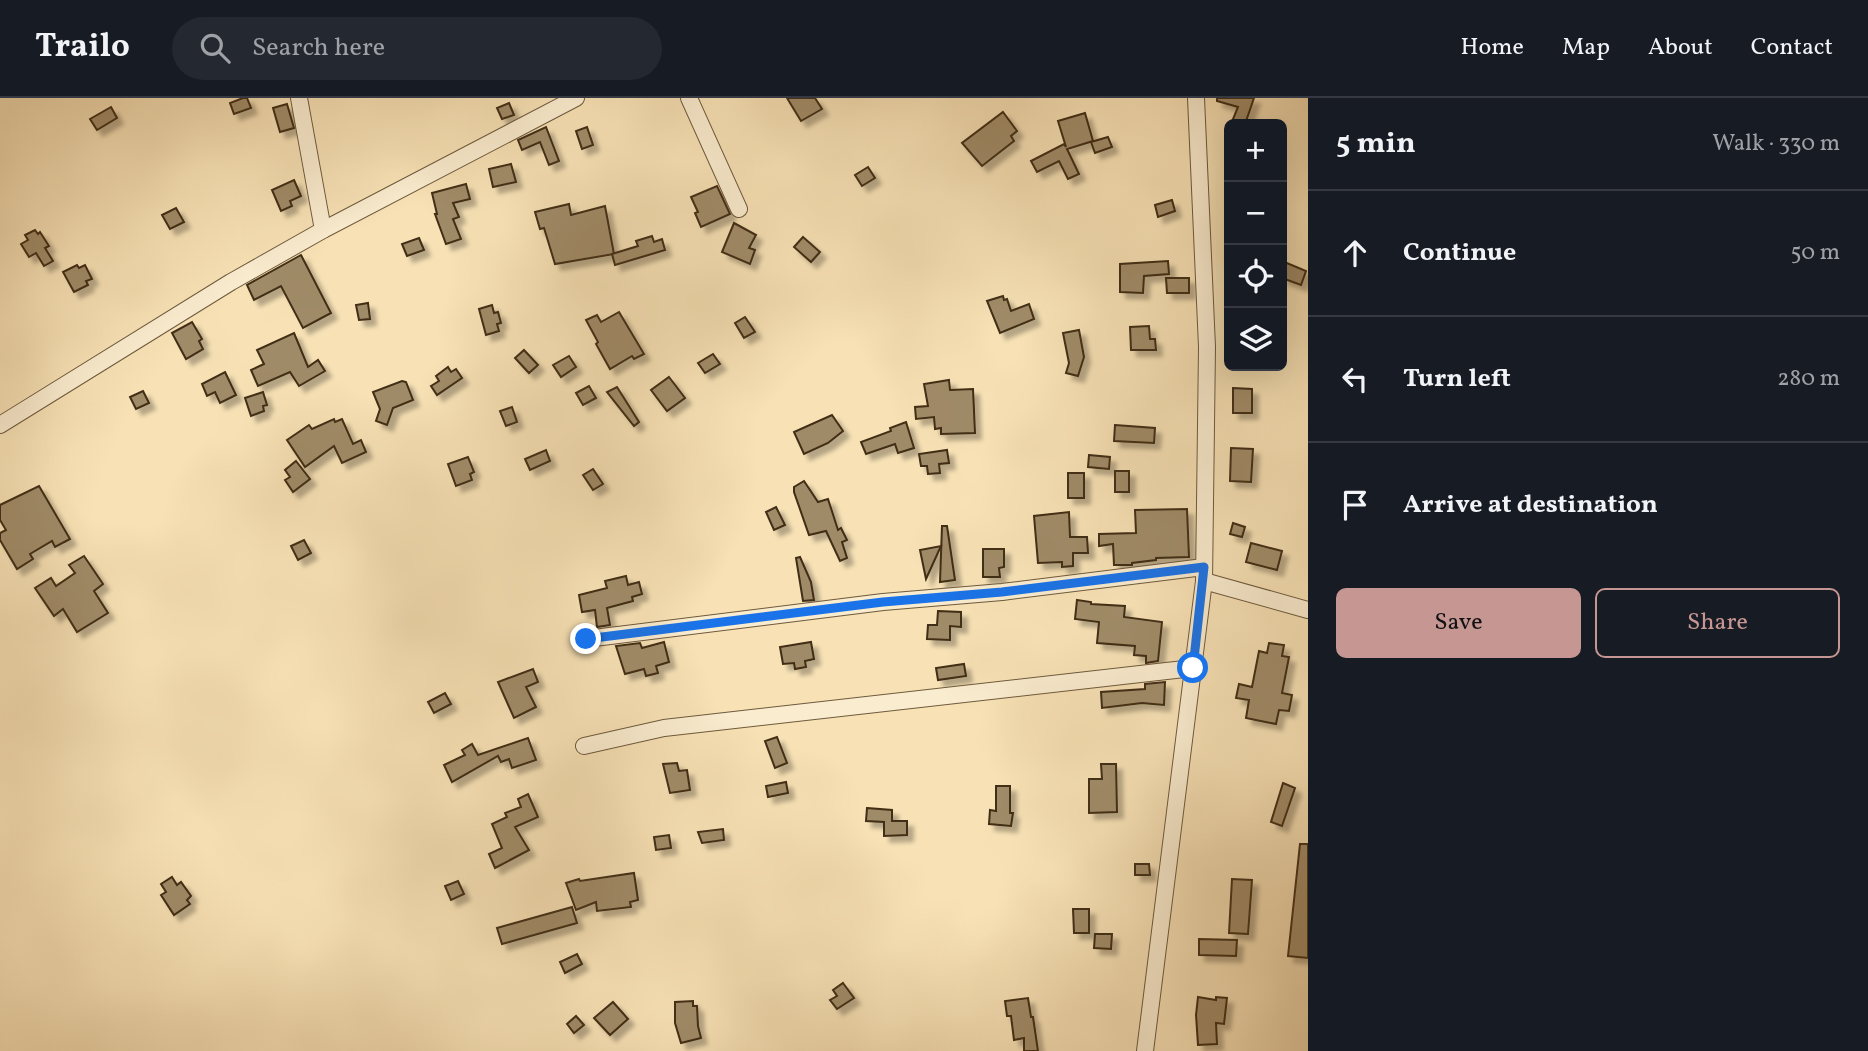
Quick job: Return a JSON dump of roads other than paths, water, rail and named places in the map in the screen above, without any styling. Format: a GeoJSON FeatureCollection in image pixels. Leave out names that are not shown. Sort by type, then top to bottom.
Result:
{"type":"FeatureCollection","features":[{"type":"Feature","properties":{"kind":"street"},"geometry":{"type":"LineString","coordinates":[[299,98],[323,230]]}},
{"type":"Feature","properties":{"kind":"street"},"geometry":{"type":"LineString","coordinates":[[0,425],[231,282],[323,230],[576,98]]}},
{"type":"Feature","properties":{"kind":"street"},"geometry":{"type":"LineString","coordinates":[[689,98],[739,209]]}},
{"type":"Feature","properties":{"kind":"street"},"geometry":{"type":"LineString","coordinates":[[1145,1051],[1204,574],[1207,347],[1196,98]]}},
{"type":"Feature","properties":{"kind":"street"},"geometry":{"type":"LineString","coordinates":[[586,639],[869,604],[1204,574],[1308,610]]}},
{"type":"Feature","properties":{"kind":"street"},"geometry":{"type":"LineString","coordinates":[[584,746],[664,728],[1193,668]]}}]}
